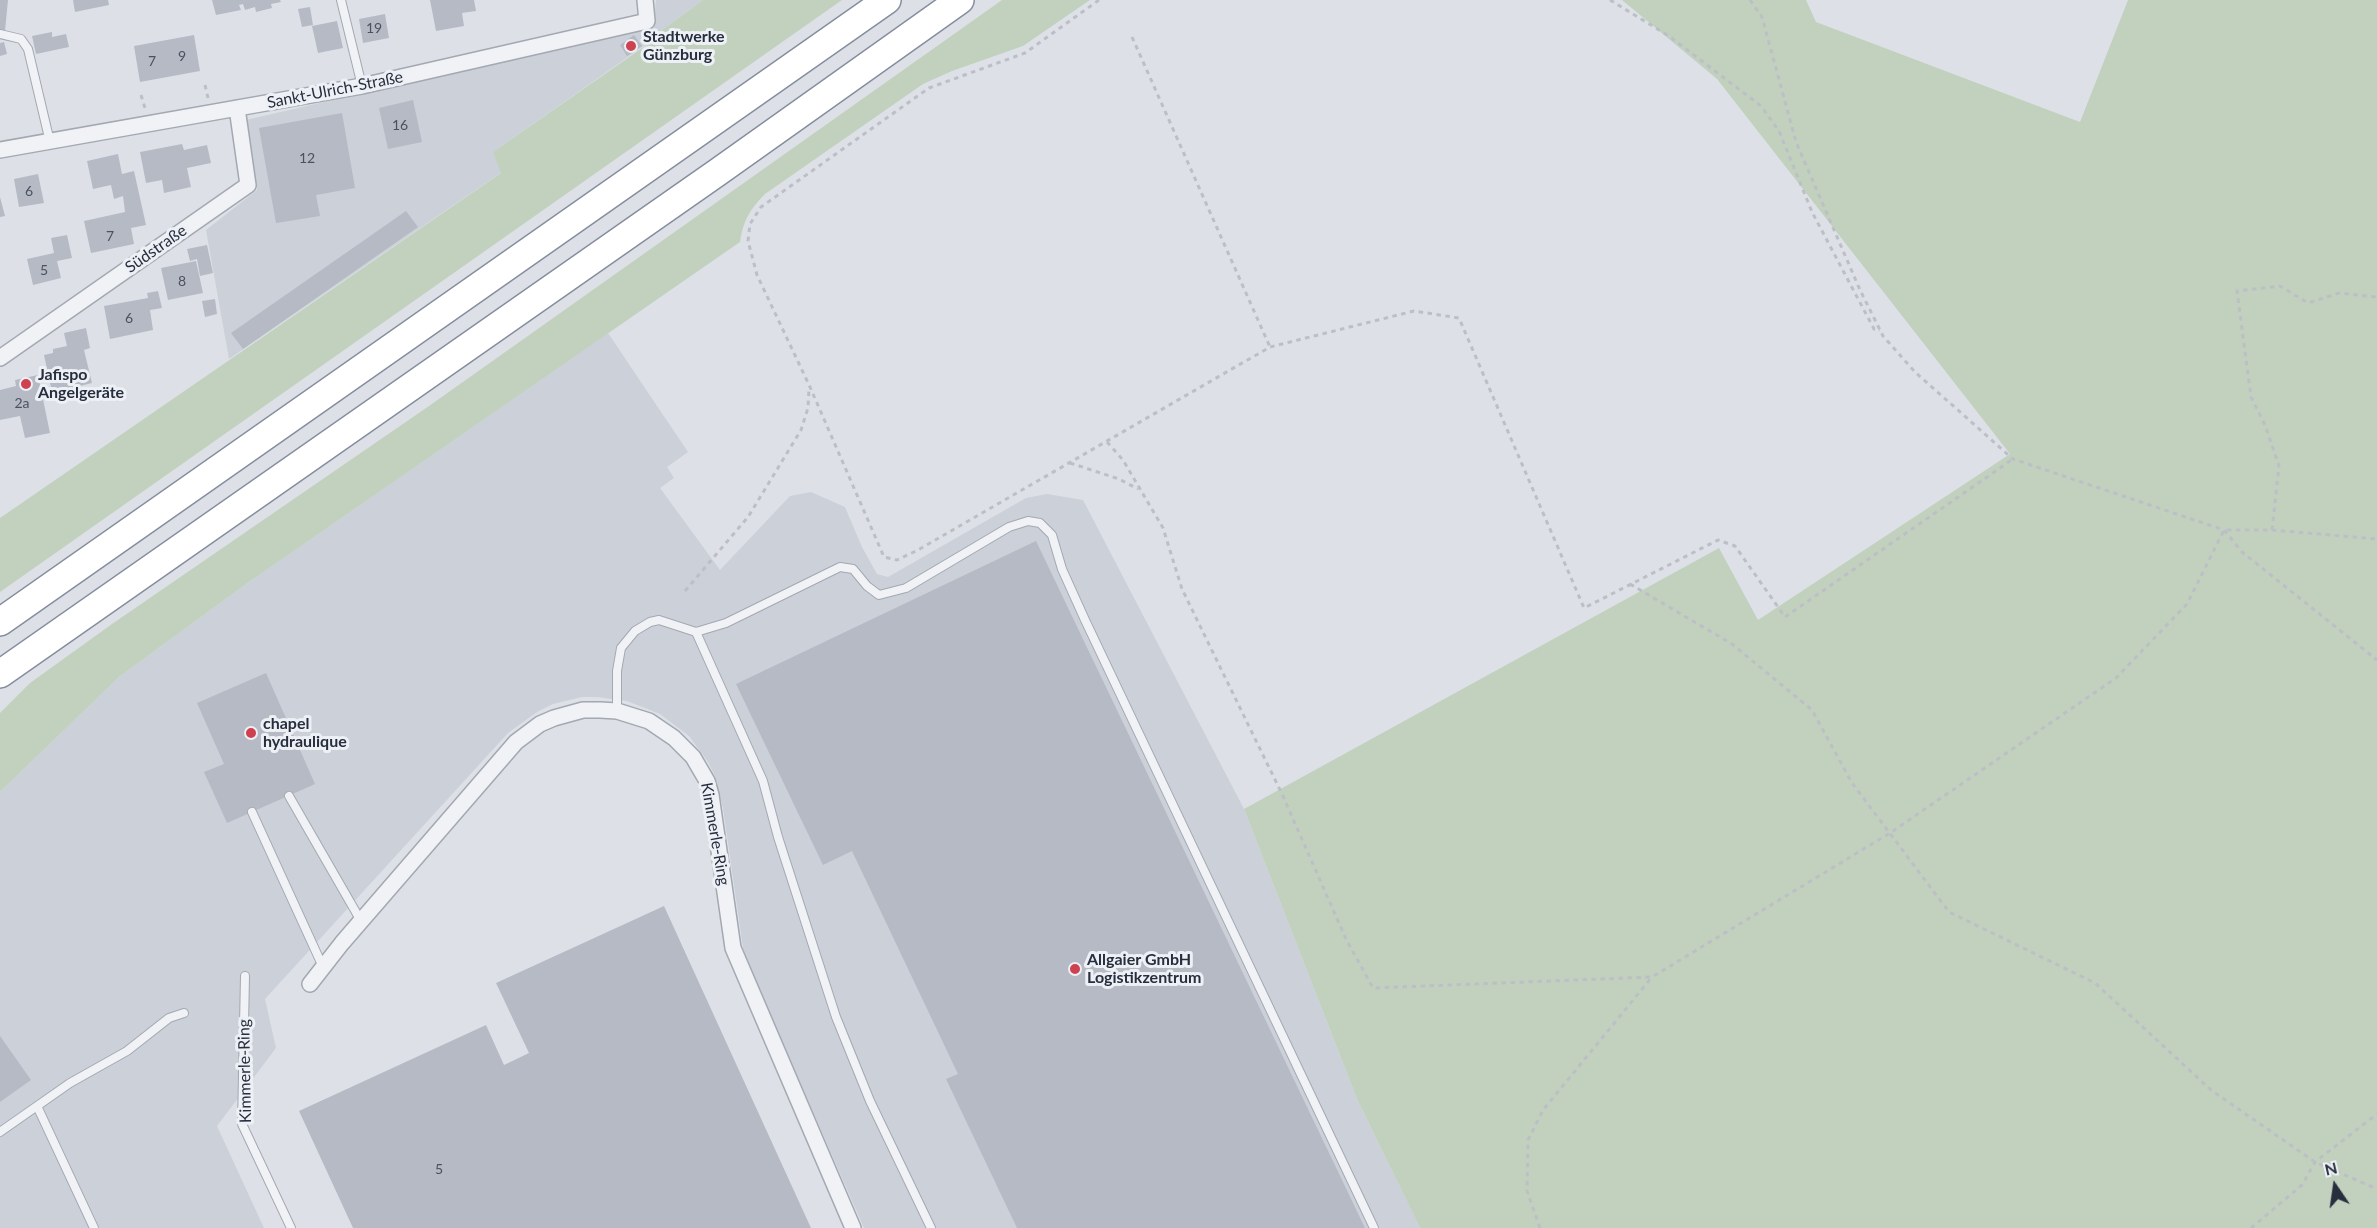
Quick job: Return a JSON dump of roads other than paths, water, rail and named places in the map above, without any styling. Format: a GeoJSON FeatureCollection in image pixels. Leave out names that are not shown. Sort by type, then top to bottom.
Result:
{"type":"FeatureCollection","features":[{"type":"Feature","properties":{"kind":"highway"},"geometry":{"type":"LineString","coordinates":[[0,622],[887,0]]}},
{"type":"Feature","properties":{"kind":"highway"},"geometry":{"type":"LineString","coordinates":[[0,674],[960,0]]}},
{"type":"Feature","properties":{"kind":"street","name":"Sankt-Ulrich-Straße"},"geometry":{"type":"LineString","coordinates":[[0,150],[362,86],[647,21],[645,0]]}},
{"type":"Feature","properties":{"kind":"street","name":"Südstraße"},"geometry":{"type":"LineString","coordinates":[[0,358],[248,184],[237,108]]}},
{"type":"Feature","properties":{"kind":"street","name":"Kimmerle-Ring"},"geometry":{"type":"LineString","coordinates":[[310,984],[361,921],[522,737],[540,724],[568,713],[617,711],[649,721],[675,738],[693,757],[707,782],[714,809],[733,948],[853,1228]]}},
{"type":"Feature","properties":{"kind":"lane"},"geometry":{"type":"LineString","coordinates":[[341,0],[362,86]]}},
{"type":"Feature","properties":{"kind":"lane"},"geometry":{"type":"LineString","coordinates":[[0,34],[21,39],[28,49],[50,141]]}},
{"type":"Feature","properties":{"kind":"lane"},"geometry":{"type":"LineString","coordinates":[[617,711],[617,671],[621,648],[635,631],[650,622],[659,620],[696,632],[726,622],[840,567],[854,569],[867,586],[879,595],[906,588],[1009,527],[1028,521],[1040,523],[1052,535],[1062,570],[1085,620],[1374,1228]]}},
{"type":"Feature","properties":{"kind":"lane"},"geometry":{"type":"LineString","coordinates":[[696,632],[763,781],[778,837],[836,1017],[870,1101],[931,1228]]}},
{"type":"Feature","properties":{"kind":"lane"},"geometry":{"type":"LineString","coordinates":[[289,796],[361,921]]}},
{"type":"Feature","properties":{"kind":"lane"},"geometry":{"type":"LineString","coordinates":[[252,812],[323,967]]}},
{"type":"Feature","properties":{"kind":"lane","name":"Kimmerle-Ring"},"geometry":{"type":"LineString","coordinates":[[245,976],[242,1124],[291,1228]]}},
{"type":"Feature","properties":{"kind":"lane"},"geometry":{"type":"LineString","coordinates":[[0,1132],[70,1083],[127,1051],[169,1018],[184,1013]]}},
{"type":"Feature","properties":{"kind":"lane"},"geometry":{"type":"LineString","coordinates":[[37,1106],[94,1228]]}},
{"type":"Feature","properties":{"kind":"place","name":"Stadtwerke Günzburg"},"geometry":{"type":"Point","coordinates":[631,46]}},
{"type":"Feature","properties":{"kind":"place","name":"Jafispo Angelgeräte"},"geometry":{"type":"Point","coordinates":[26,384]}},
{"type":"Feature","properties":{"kind":"place","name":"chapel hydraulique"},"geometry":{"type":"Point","coordinates":[251,733]}},
{"type":"Feature","properties":{"kind":"place","name":"Allgaier GmbH Logistikzentrum"},"geometry":{"type":"Point","coordinates":[1075,969]}}]}
